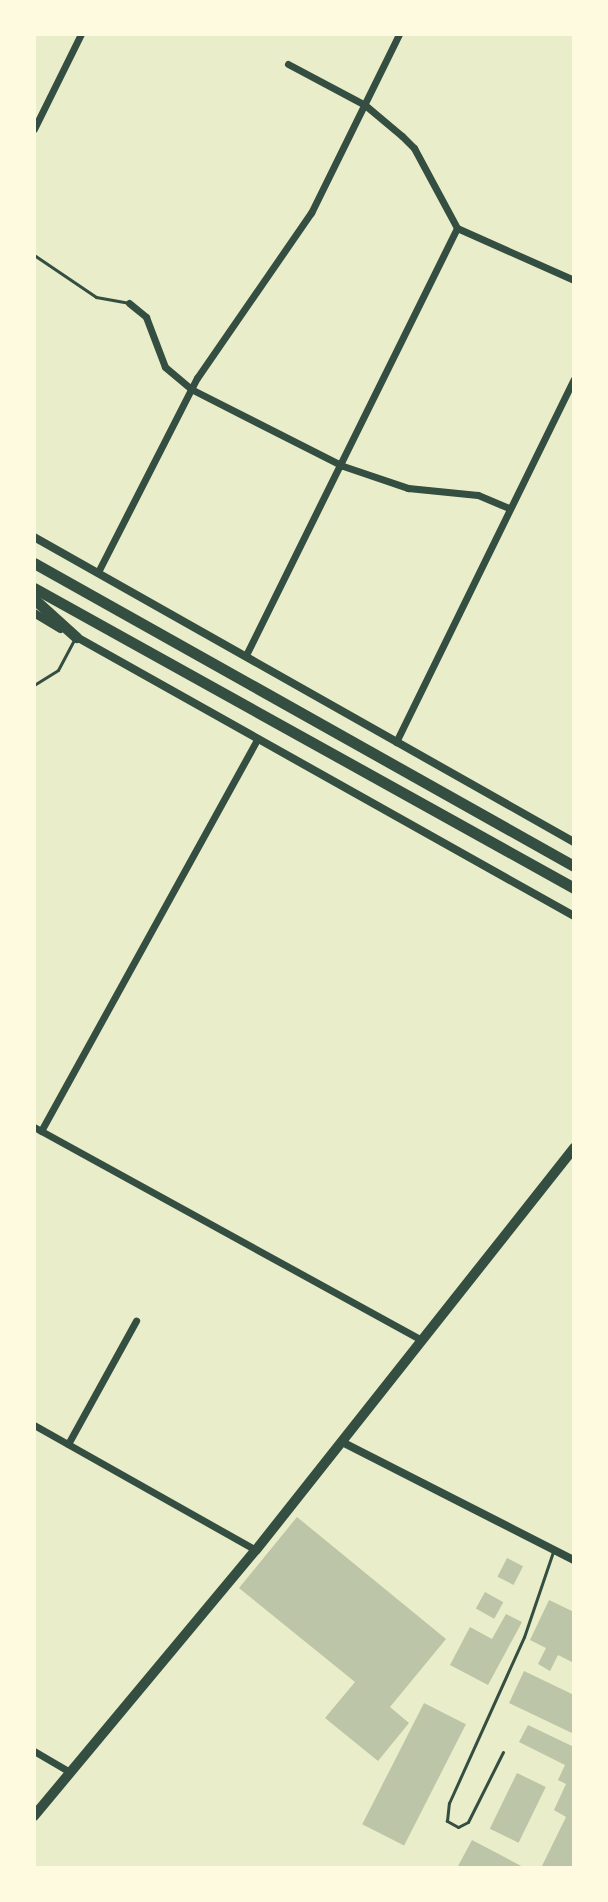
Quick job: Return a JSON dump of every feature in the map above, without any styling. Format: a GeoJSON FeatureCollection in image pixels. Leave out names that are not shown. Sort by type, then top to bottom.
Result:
{"type":"FeatureCollection","features":[{"type":"Feature","properties":{"kind":"main road"},"geometry":{"type":"LineString","coordinates":[[34,563],[574,866]]}},
{"type":"Feature","properties":{"kind":"main road"},"geometry":{"type":"LineString","coordinates":[[34,588],[574,888]]}},
{"type":"Feature","properties":{"kind":"main road"},"geometry":{"type":"LineString","coordinates":[[34,599],[76,637]]}},
{"type":"Feature","properties":{"kind":"main road"},"geometry":{"type":"LineString","coordinates":[[34,1816],[256,1550],[574,1148]]}},
{"type":"Feature","properties":{"kind":"street"},"geometry":{"type":"LineString","coordinates":[[34,129],[81,34]]}},
{"type":"Feature","properties":{"kind":"street"},"geometry":{"type":"LineString","coordinates":[[98,572],[191,389],[286,254],[399,34]]}},
{"type":"Feature","properties":{"kind":"street"},"geometry":{"type":"LineString","coordinates":[[288,64],[365,105],[414,148],[457,228],[574,280]]}},
{"type":"Feature","properties":{"kind":"street"},"geometry":{"type":"LineString","coordinates":[[246,655],[343,466],[457,228]]}},
{"type":"Feature","properties":{"kind":"street"},"geometry":{"type":"LineString","coordinates":[[129,303],[146,317],[165,367],[191,389],[343,466],[408,488],[465,492],[508,508]]}},
{"type":"Feature","properties":{"kind":"street"},"geometry":{"type":"LineString","coordinates":[[396,742],[508,508],[574,379]]}},
{"type":"Feature","properties":{"kind":"street"},"geometry":{"type":"LineString","coordinates":[[34,537],[574,842]]}},
{"type":"Feature","properties":{"kind":"street"},"geometry":{"type":"LineString","coordinates":[[34,613],[574,916]]}},
{"type":"Feature","properties":{"kind":"street"},"geometry":{"type":"LineString","coordinates":[[257,740],[38,1129],[421,1340]]}},
{"type":"Feature","properties":{"kind":"street"},"geometry":{"type":"LineString","coordinates":[[68,1444],[136,1321]]}},
{"type":"Feature","properties":{"kind":"street"},"geometry":{"type":"LineString","coordinates":[[34,1425],[256,1550]]}},
{"type":"Feature","properties":{"kind":"street"},"geometry":{"type":"LineString","coordinates":[[342,1442],[574,1560]]}},
{"type":"Feature","properties":{"kind":"street"},"geometry":{"type":"LineString","coordinates":[[34,1751],[70,1772]]}},
{"type":"Feature","properties":{"kind":"lane"},"geometry":{"type":"LineString","coordinates":[[34,255],[96,297],[129,303]]}},
{"type":"Feature","properties":{"kind":"lane"},"geometry":{"type":"LineString","coordinates":[[34,685],[58,670],[76,637]]}},
{"type":"Feature","properties":{"kind":"lane"},"geometry":{"type":"LineString","coordinates":[[503,1752],[468,1822],[458,1827],[447,1821],[449,1803],[524,1637],[554,1550]]}},
{"type":"Feature","properties":{"kind":"building"},"geometry":{"type":"Polygon","coordinates":[[[297,1517],[446,1639],[390,1707],[409,1723],[378,1761],[325,1718],[355,1682],[239,1588],[297,1517]]]}},
{"type":"Feature","properties":{"kind":"building"},"geometry":{"type":"Polygon","coordinates":[[[507,1558],[523,1566],[514,1585],[497,1577],[507,1558]]]}},
{"type":"Feature","properties":{"kind":"building"},"geometry":{"type":"Polygon","coordinates":[[[485,1592],[503,1602],[494,1619],[476,1609],[485,1592]]]}},
{"type":"Feature","properties":{"kind":"building"},"geometry":{"type":"Polygon","coordinates":[[[549,1600],[574,1612],[574,1663],[558,1655],[550,1671],[538,1664],[546,1648],[530,1640],[549,1600]]]}},
{"type":"Feature","properties":{"kind":"building"},"geometry":{"type":"Polygon","coordinates":[[[506,1614],[522,1622],[488,1685],[450,1665],[470,1627],[492,1639],[506,1614]]]}},
{"type":"Feature","properties":{"kind":"building"},"geometry":{"type":"Polygon","coordinates":[[[524,1671],[574,1695],[574,1734],[509,1703],[524,1671]]]}},
{"type":"Feature","properties":{"kind":"building"},"geometry":{"type":"Polygon","coordinates":[[[424,1703],[466,1724],[404,1846],[362,1824],[424,1703]]]}},
{"type":"Feature","properties":{"kind":"building"},"geometry":{"type":"Polygon","coordinates":[[[528,1725],[574,1747],[574,1868],[541,1868],[566,1817],[554,1810],[566,1784],[558,1780],[565,1765],[519,1742],[528,1725]]]}},
{"type":"Feature","properties":{"kind":"building"},"geometry":{"type":"Polygon","coordinates":[[[517,1773],[546,1787],[519,1843],[490,1829],[517,1773]]]}},
{"type":"Feature","properties":{"kind":"building"},"geometry":{"type":"Polygon","coordinates":[[[472,1840],[525,1868],[457,1868],[472,1840]]]}}]}
